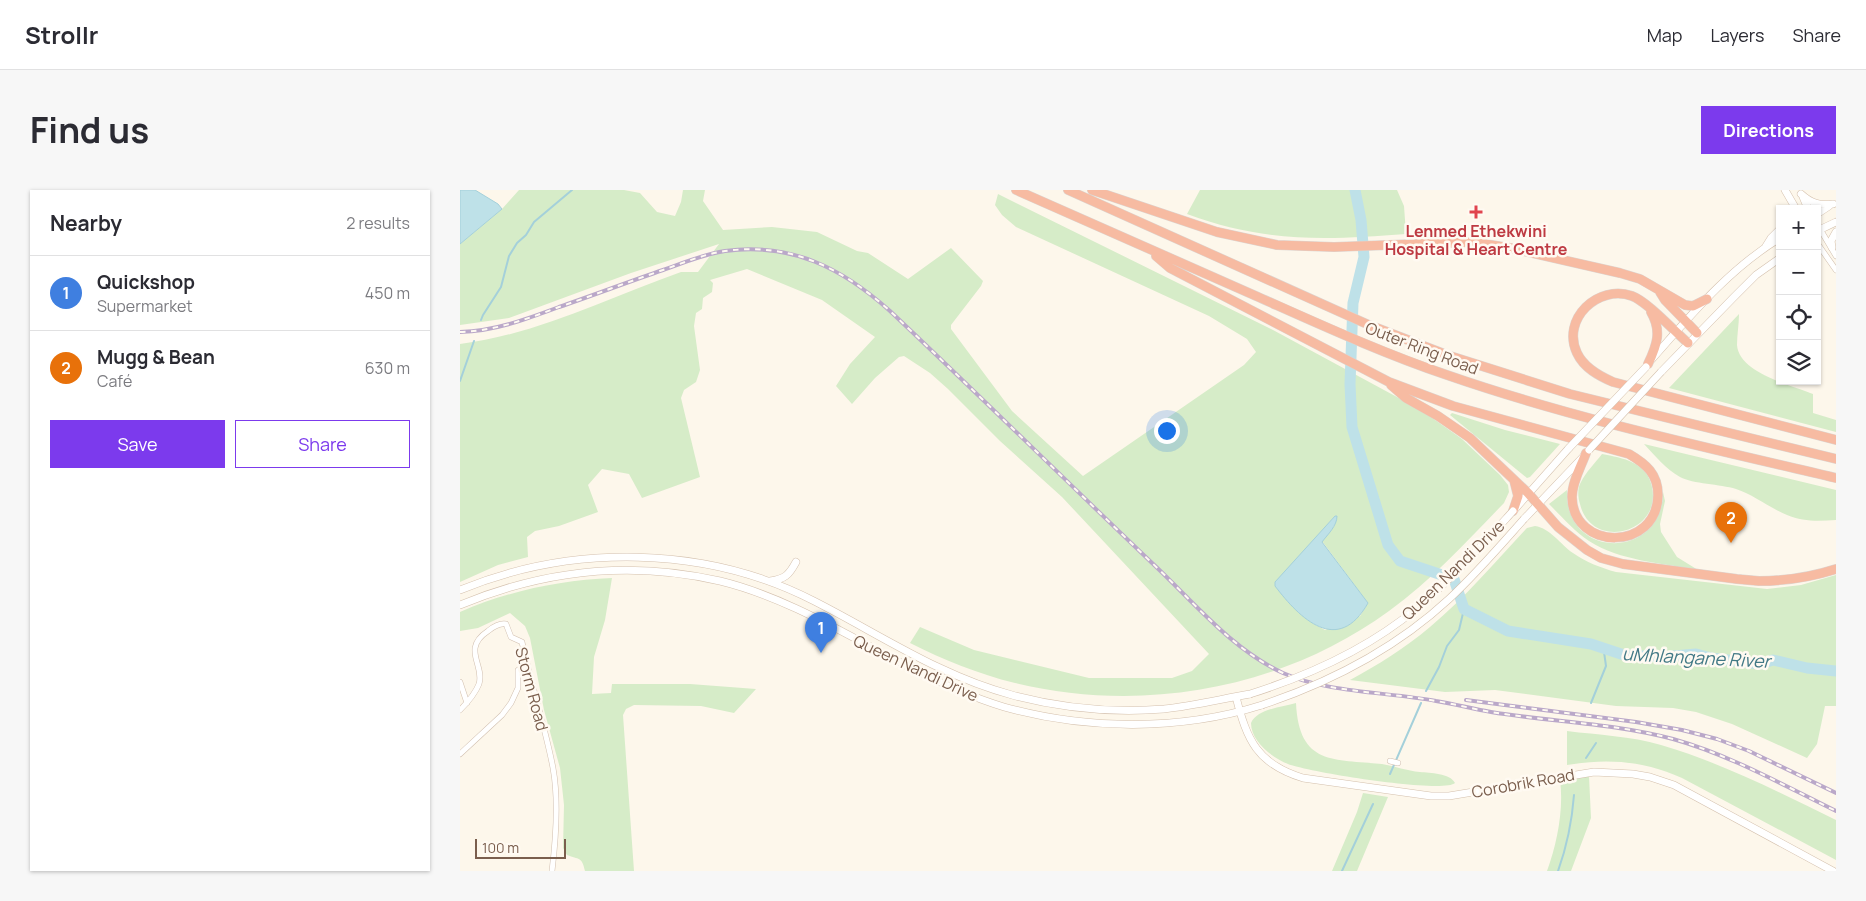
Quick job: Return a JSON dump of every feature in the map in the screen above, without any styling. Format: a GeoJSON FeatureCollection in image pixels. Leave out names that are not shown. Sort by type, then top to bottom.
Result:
{"type":"FeatureCollection","features":[{"type":"Feature","properties":{"kind":"highway","name":"Outer Ring Road"},"geometry":{"type":"LineString","coordinates":[[1016,190],[1150,251],[1393,356],[1504,394],[1573,414],[1836,478]]}},
{"type":"Feature","properties":{"kind":"highway","name":"Outer Ring Road"},"geometry":{"type":"LineString","coordinates":[[1068,190],[1395,336],[1480,366],[1570,394],[1836,459]]}},
{"type":"Feature","properties":{"kind":"highway"},"geometry":{"type":"LineString","coordinates":[[1092,190],[1228,236],[1276,245],[1334,247],[1459,242],[1493,244],[1640,279],[1679,303],[1689,306],[1707,300]]}},
{"type":"Feature","properties":{"kind":"highway"},"geometry":{"type":"LineString","coordinates":[[1150,251],[1170,268],[1385,380],[1453,406],[1620,451],[1634,457],[1650,469],[1656,480],[1658,492],[1655,512],[1648,523],[1638,532],[1621,538],[1607,538],[1591,531],[1578,516],[1573,505],[1573,487],[1588,452]]}},
{"type":"Feature","properties":{"kind":"highway"},"geometry":{"type":"LineString","coordinates":[[1660,292],[1665,300],[1698,333]]}},
{"type":"Feature","properties":{"kind":"highway"},"geometry":{"type":"LineString","coordinates":[[1688,343],[1647,306],[1632,296],[1615,293],[1599,297],[1585,308],[1579,315],[1573,333],[1577,354],[1593,372],[1613,382],[1836,440]]}},
{"type":"Feature","properties":{"kind":"highway"},"geometry":{"type":"LineString","coordinates":[[1647,306],[1656,322],[1658,330],[1656,345],[1647,365]]}},
{"type":"Feature","properties":{"kind":"highway"},"geometry":{"type":"LineString","coordinates":[[1385,380],[1406,398],[1463,433],[1528,493],[1558,527],[1587,550],[1601,558],[1623,564],[1737,580],[1780,581],[1836,569]]}},
{"type":"Feature","properties":{"kind":"highway"},"geometry":{"type":"LineString","coordinates":[[1513,479],[1518,496],[1513,511]]}},
{"type":"Feature","properties":{"kind":"main road"},"geometry":{"type":"LineString","coordinates":[[1801,192],[1815,204],[1825,205],[1834,203]]}},
{"type":"Feature","properties":{"kind":"main road"},"geometry":{"type":"LineString","coordinates":[[1801,192],[1806,205]]}},
{"type":"Feature","properties":{"kind":"main road"},"geometry":{"type":"LineString","coordinates":[[1787,194],[1794,205]]}},
{"type":"Feature","properties":{"kind":"main road"},"geometry":{"type":"LineString","coordinates":[[1821,211],[1834,203]]}},
{"type":"Feature","properties":{"kind":"main road"},"geometry":{"type":"LineString","coordinates":[[1821,227],[1836,222]]}},
{"type":"Feature","properties":{"kind":"main road"},"geometry":{"type":"LineString","coordinates":[[1832,247],[1831,241],[1836,232]]}},
{"type":"Feature","properties":{"kind":"main road"},"geometry":{"type":"LineString","coordinates":[[1766,246],[1770,238],[1776,233]]}},
{"type":"Feature","properties":{"kind":"main road","name":"Queen Nandi Drive"},"geometry":{"type":"LineString","coordinates":[[460,590],[484,580],[528,568],[595,558],[667,559],[704,564],[767,582],[814,601],[943,670],[1011,695],[1099,710],[1178,707],[1236,698],[1316,671],[1358,650],[1418,608],[1471,557],[1686,321],[1741,265],[1776,240]]}},
{"type":"Feature","properties":{"kind":"main road","name":"Queen Nandi Drive"},"geometry":{"type":"LineString","coordinates":[[460,605],[501,589],[552,576],[582,572],[629,570],[692,576],[747,590],[805,613],[932,679],[1003,707],[1056,718],[1122,724],[1183,721],[1240,712],[1303,690],[1348,670],[1404,635],[1449,599],[1688,343],[1756,275],[1776,261]]}},
{"type":"Feature","properties":{"kind":"main road"},"geometry":{"type":"LineString","coordinates":[[767,582],[789,575],[796,562]]}},
{"type":"Feature","properties":{"kind":"main road","name":"Corobrik Road"},"geometry":{"type":"LineString","coordinates":[[1236,698],[1246,732],[1261,754],[1280,768],[1303,778],[1431,796],[1449,796],[1594,772],[1633,774],[1650,777],[1674,785],[1833,871]]}},
{"type":"Feature","properties":{"kind":"street"},"geometry":{"type":"LineString","coordinates":[[1821,232],[1836,256]]}},
{"type":"Feature","properties":{"kind":"street"},"geometry":{"type":"LineString","coordinates":[[1821,249],[1836,270]]}},
{"type":"Feature","properties":{"kind":"street","name":"Storm Road"},"geometry":{"type":"LineString","coordinates":[[460,710],[467,703],[479,682],[475,655],[476,645],[490,629],[503,623],[506,624],[511,638],[522,642],[553,769],[556,797],[556,831],[552,871]]}},
{"type":"Feature","properties":{"kind":"street"},"geometry":{"type":"LineString","coordinates":[[460,754],[506,709],[517,691],[518,670],[527,666]]}},
{"type":"Feature","properties":{"kind":"street"},"geometry":{"type":"LineString","coordinates":[[460,682],[467,703]]}},
{"type":"Feature","properties":{"kind":"street"},"geometry":{"type":"LineString","coordinates":[[1390,761],[1398,763]]}},
{"type":"Feature","properties":{"kind":"green space"},"geometry":{"type":"Polygon","coordinates":[[[519,190],[624,190],[640,193],[657,212],[675,216],[681,202],[683,190],[705,190],[703,201],[723,230],[772,227],[817,232],[857,251],[868,253],[908,279],[951,248],[983,281],[951,325],[951,329],[1012,411],[1083,476],[1244,365],[1256,352],[1247,339],[1209,316],[1016,227],[1002,215],[995,205],[998,194],[1273,330],[1421,410],[1462,439],[1500,475],[1508,485],[1509,492],[1504,503],[1463,546],[1405,599],[1347,638],[1303,660],[1257,676],[1210,688],[1161,694],[1112,696],[1063,692],[1001,679],[961,666],[910,643],[920,627],[974,650],[1089,678],[1172,678],[1192,671],[1209,654],[1062,497],[1000,441],[930,373],[904,356],[899,357],[875,378],[852,404],[836,386],[850,364],[875,337],[822,300],[747,269],[710,280],[713,283],[712,292],[703,298],[702,309],[696,313],[694,326],[700,370],[696,382],[684,390],[681,398],[700,477],[642,498],[629,474],[602,469],[588,485],[598,512],[559,526],[535,531],[527,537],[528,557],[498,565],[460,582],[460,344],[489,339],[545,324],[681,272],[698,272],[719,244],[631,273],[509,318],[460,325],[460,244],[502,209],[519,190]],[[1335,516],[1277,581],[1314,624],[1325,630],[1360,616],[1368,603],[1322,541],[1335,525],[1335,516]]]}},
{"type":"Feature","properties":{"kind":"green space"},"geometry":{"type":"Polygon","coordinates":[[[1200,190],[1397,190],[1404,206],[1406,234],[1322,238],[1269,235],[1243,230],[1187,214],[1200,190]]]}},
{"type":"Feature","properties":{"kind":"green space"},"geometry":{"type":"Polygon","coordinates":[[[1739,314],[1737,345],[1740,355],[1756,370],[1776,380],[1776,385],[1788,385],[1813,394],[1813,413],[1836,420],[1836,432],[1669,388],[1739,314]]]}},
{"type":"Feature","properties":{"kind":"green space"},"geometry":{"type":"Polygon","coordinates":[[[1452,413],[1505,430],[1560,444],[1527,478],[1450,415],[1452,413]]]}},
{"type":"Feature","properties":{"kind":"green space"},"geometry":{"type":"Polygon","coordinates":[[[1644,444],[1836,490],[1836,520],[1811,521],[1799,519],[1736,489],[1685,479],[1665,466],[1644,444]]]}},
{"type":"Feature","properties":{"kind":"green space"},"geometry":{"type":"Polygon","coordinates":[[[1602,454],[1618,457],[1640,467],[1645,472],[1652,487],[1652,503],[1647,516],[1637,525],[1624,531],[1610,532],[1597,528],[1587,519],[1579,502],[1580,484],[1602,454]]]}},
{"type":"Feature","properties":{"kind":"green space"},"geometry":{"type":"Polygon","coordinates":[[[1567,490],[1570,513],[1581,530],[1596,540],[1614,543],[1631,540],[1647,531],[1658,515],[1663,492],[1665,501],[1660,524],[1661,532],[1677,557],[1698,570],[1628,557],[1601,548],[1589,541],[1549,504],[1567,490]]]}},
{"type":"Feature","properties":{"kind":"green space"},"geometry":{"type":"Polygon","coordinates":[[[1535,526],[1546,530],[1569,550],[1583,559],[1599,567],[1616,572],[1767,589],[1801,585],[1836,575],[1836,706],[1825,706],[1817,744],[1807,758],[1732,724],[1696,712],[1673,708],[1616,706],[1495,690],[1445,692],[1350,680],[1391,656],[1430,627],[1468,592],[1527,528],[1535,526]]]}},
{"type":"Feature","properties":{"kind":"green space"},"geometry":{"type":"Polygon","coordinates":[[[612,578],[605,620],[594,657],[592,694],[611,693],[612,684],[690,684],[756,689],[734,713],[701,706],[634,705],[626,709],[623,715],[634,871],[585,871],[581,861],[567,855],[563,848],[564,805],[560,768],[544,710],[530,638],[525,626],[510,613],[478,628],[460,631],[460,612],[497,598],[534,588],[573,581],[612,578]]]}},
{"type":"Feature","properties":{"kind":"green space"},"geometry":{"type":"Polygon","coordinates":[[[1296,703],[1299,724],[1304,738],[1312,749],[1322,755],[1334,759],[1382,764],[1439,774],[1449,777],[1455,783],[1445,786],[1427,786],[1374,781],[1300,768],[1282,761],[1259,743],[1252,730],[1251,723],[1254,718],[1264,712],[1296,703]]]}},
{"type":"Feature","properties":{"kind":"green space"},"geometry":{"type":"Polygon","coordinates":[[[1567,731],[1626,738],[1661,745],[1728,769],[1793,799],[1836,820],[1836,860],[1668,772],[1626,762],[1567,765],[1567,731]]]}},
{"type":"Feature","properties":{"kind":"green space"},"geometry":{"type":"Polygon","coordinates":[[[1589,776],[1591,818],[1571,871],[1547,871],[1559,826],[1560,780],[1589,776]]]}},
{"type":"Feature","properties":{"kind":"green space"},"geometry":{"type":"Polygon","coordinates":[[[1363,793],[1388,797],[1357,871],[1332,871],[1357,812],[1363,793]]]}},
{"type":"Feature","properties":{"kind":"water"},"geometry":{"type":"Polygon","coordinates":[[[460,190],[475,190],[498,204],[502,209],[460,244],[460,190]]]}},
{"type":"Feature","properties":{"kind":"water"},"geometry":{"type":"Polygon","coordinates":[[[1337,516],[1337,520],[1334,527],[1322,542],[1368,603],[1356,619],[1344,627],[1332,630],[1320,627],[1296,610],[1275,586],[1275,582],[1337,516]]]}},
{"type":"Feature","properties":{"kind":"waterway"},"geometry":{"type":"LineString","coordinates":[[481,320],[501,287],[509,256],[517,243],[526,235],[534,222],[572,190]]}},
{"type":"Feature","properties":{"kind":"waterway","name":"uMhlangane River"},"geometry":{"type":"LineString","coordinates":[[1355,190],[1361,220],[1364,257],[1353,303],[1350,384],[1352,427],[1388,545],[1400,561],[1454,579],[1464,609],[1508,631],[1591,644],[1624,655],[1663,657],[1696,654],[1711,658],[1760,664],[1773,660],[1807,668],[1836,671]]}},
{"type":"Feature","properties":{"kind":"waterway"},"geometry":{"type":"LineString","coordinates":[[460,381],[474,341]]}},
{"type":"Feature","properties":{"kind":"waterway"},"geometry":{"type":"LineString","coordinates":[[1426,691],[1439,667],[1447,646],[1459,630],[1464,609]]}},
{"type":"Feature","properties":{"kind":"waterway"},"geometry":{"type":"LineString","coordinates":[[1591,703],[1606,666],[1604,652],[1594,645]]}},
{"type":"Feature","properties":{"kind":"waterway"},"geometry":{"type":"LineString","coordinates":[[1390,774],[1421,703]]}},
{"type":"Feature","properties":{"kind":"waterway"},"geometry":{"type":"LineString","coordinates":[[1586,758],[1596,743]]}},
{"type":"Feature","properties":{"kind":"waterway"},"geometry":{"type":"LineString","coordinates":[[1558,871],[1569,833],[1574,795]]}},
{"type":"Feature","properties":{"kind":"waterway"},"geometry":{"type":"LineString","coordinates":[[1342,871],[1373,804]]}},
{"type":"Feature","properties":{"kind":"railway"},"geometry":{"type":"LineString","coordinates":[[460,332],[498,327],[523,320],[717,252],[749,249],[794,255],[834,271],[853,282],[890,311],[1213,623],[1229,638],[1264,663],[1300,680],[1319,685],[1418,698],[1484,711],[1628,729],[1673,739],[1736,762],[1836,811]]}},
{"type":"Feature","properties":{"kind":"railway"},"geometry":{"type":"LineString","coordinates":[[1466,700],[1636,722],[1682,730],[1717,739],[1749,751],[1836,793]]}},
{"type":"Feature","properties":{"kind":"place","name":"Lenmed Ethekwini Hospital & Heart Centre"},"geometry":{"type":"Point","coordinates":[1476,212]}},
{"type":"Feature","properties":{"kind":"place","name":"Mugg & Bean"},"geometry":{"type":"Point","coordinates":[1731,543]}},
{"type":"Feature","properties":{"kind":"place","name":"Quickshop"},"geometry":{"type":"Point","coordinates":[821,653]}}]}
